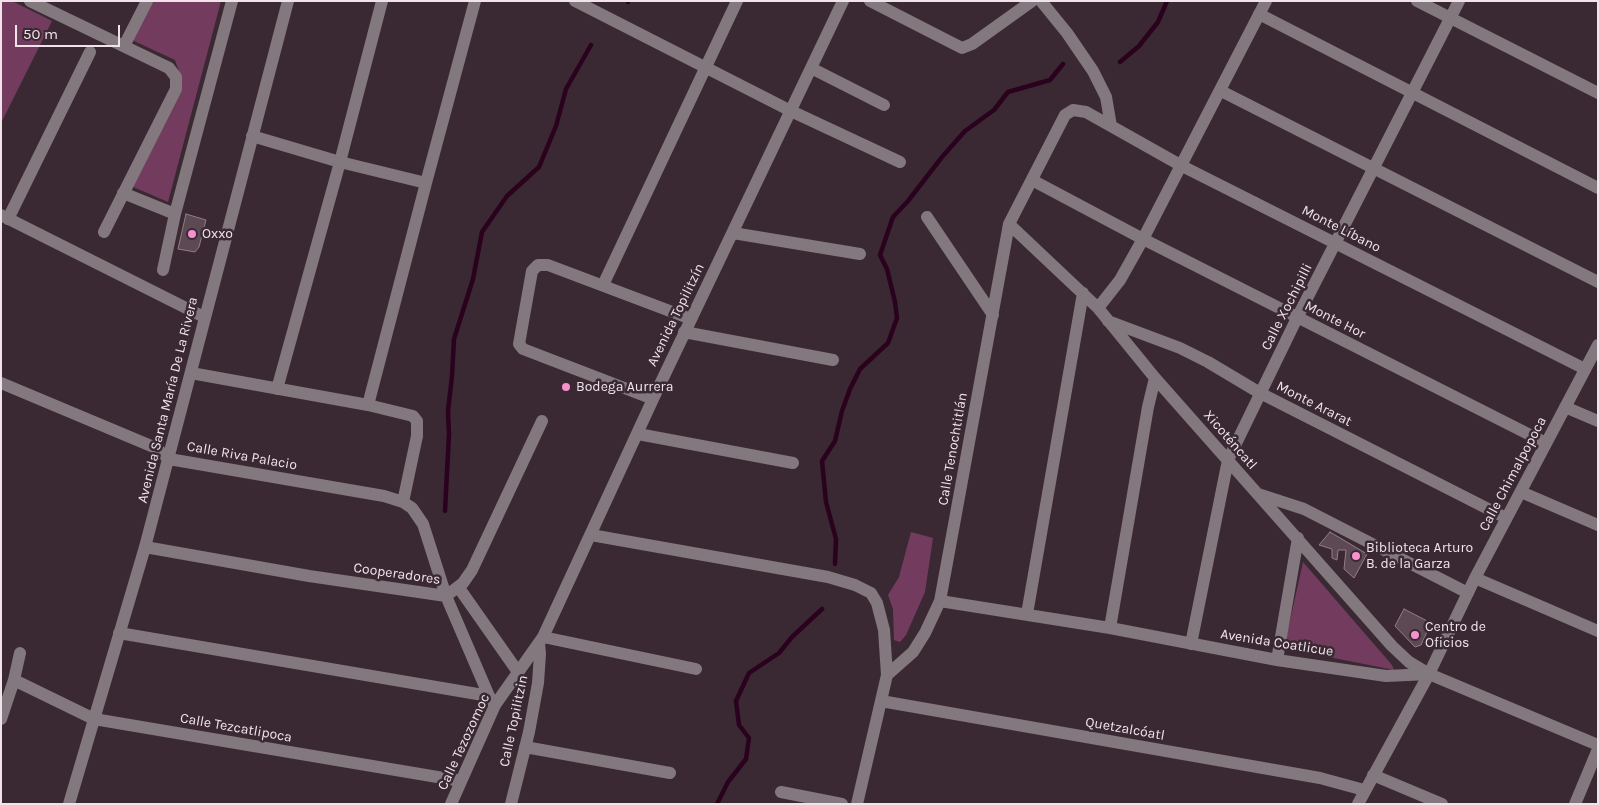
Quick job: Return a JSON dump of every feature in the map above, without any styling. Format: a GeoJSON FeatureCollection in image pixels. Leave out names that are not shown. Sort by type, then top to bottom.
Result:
{"type":"FeatureCollection","features":[{"type":"Feature","properties":{"kind":"street"},"geometry":{"type":"LineString","coordinates":[[124,46],[147,1]]}},
{"type":"Feature","properties":{"kind":"street"},"geometry":{"type":"LineString","coordinates":[[163,270],[175,214],[232,1]]}},
{"type":"Feature","properties":{"kind":"street","name":"Avenida Santa María De La Rivera"},"geometry":{"type":"LineString","coordinates":[[72,803],[94,719],[169,459],[204,317],[288,1]]}},
{"type":"Feature","properties":{"kind":"street"},"geometry":{"type":"LineString","coordinates":[[277,389],[340,162],[382,1]]}},
{"type":"Feature","properties":{"kind":"street"},"geometry":{"type":"LineString","coordinates":[[368,405],[475,1]]}},
{"type":"Feature","properties":{"kind":"street"},"geometry":{"type":"LineString","coordinates":[[575,1],[790,111],[900,162]]}},
{"type":"Feature","properties":{"kind":"street"},"geometry":{"type":"LineString","coordinates":[[603,285],[737,1]]}},
{"type":"Feature","properties":{"kind":"street","name":"Avenida Topilitzín"},"geometry":{"type":"LineString","coordinates":[[541,640],[684,332],[843,1]]}},
{"type":"Feature","properties":{"kind":"street"},"geometry":{"type":"LineString","coordinates":[[870,1],[962,48],[972,44],[1032,1]]}},
{"type":"Feature","properties":{"kind":"street"},"geometry":{"type":"LineString","coordinates":[[1041,1],[1093,71],[1106,97],[1110,126]]}},
{"type":"Feature","properties":{"kind":"street"},"geometry":{"type":"LineString","coordinates":[[1098,308],[1120,280],[1143,239],[1266,1]]}},
{"type":"Feature","properties":{"kind":"street"},"geometry":{"type":"LineString","coordinates":[[1416,1],[1598,93]]}},
{"type":"Feature","properties":{"kind":"street","name":"Calle Xochipilli"},"geometry":{"type":"LineString","coordinates":[[1192,644],[1228,460],[1297,318],[1459,1]]}},
{"type":"Feature","properties":{"kind":"street"},"geometry":{"type":"LineString","coordinates":[[38,3],[169,68],[176,77],[176,88],[104,232]]}},
{"type":"Feature","properties":{"kind":"street"},"geometry":{"type":"LineString","coordinates":[[1259,14],[1598,188]]}},
{"type":"Feature","properties":{"kind":"street"},"geometry":{"type":"LineString","coordinates":[[90,52],[5,217],[204,317]]}},
{"type":"Feature","properties":{"kind":"street"},"geometry":{"type":"LineString","coordinates":[[811,68],[884,105]]}},
{"type":"Feature","properties":{"kind":"street"},"geometry":{"type":"LineString","coordinates":[[1221,91],[1598,282]]}},
{"type":"Feature","properties":{"kind":"street","name":"Calle Tenochtitlán"},"geometry":{"type":"LineString","coordinates":[[887,675],[913,652],[925,633],[940,601],[1009,224],[1065,115],[1073,110],[1086,112]]}},
{"type":"Feature","properties":{"kind":"street","name":"Monte Líbano"},"geometry":{"type":"LineString","coordinates":[[1086,112],[1182,166],[1585,369]]}},
{"type":"Feature","properties":{"kind":"street"},"geometry":{"type":"LineString","coordinates":[[252,136],[340,162],[426,183]]}},
{"type":"Feature","properties":{"kind":"street","name":"Monte Hor"},"geometry":{"type":"LineString","coordinates":[[1032,180],[1297,318],[1546,443]]}},
{"type":"Feature","properties":{"kind":"street"},"geometry":{"type":"LineString","coordinates":[[124,193],[175,214]]}},
{"type":"Feature","properties":{"kind":"street"},"geometry":{"type":"LineString","coordinates":[[927,216],[993,315]]}},
{"type":"Feature","properties":{"kind":"street","name":"Xicoténcatl"},"geometry":{"type":"LineString","coordinates":[[1009,224],[1098,308],[1257,494],[1400,654],[1429,674]]}},
{"type":"Feature","properties":{"kind":"street"},"geometry":{"type":"LineString","coordinates":[[733,233],[860,254]]}},
{"type":"Feature","properties":{"kind":"street"},"geometry":{"type":"LineString","coordinates":[[653,399],[526,352],[519,344],[532,271],[538,265],[548,265],[691,319]]}},
{"type":"Feature","properties":{"kind":"street"},"geometry":{"type":"LineString","coordinates":[[1027,614],[1083,293]]}},
{"type":"Feature","properties":{"kind":"street","name":"Monte Ararat"},"geometry":{"type":"LineString","coordinates":[[1108,320],[1180,348],[1208,362],[1260,393],[1506,518]]}},
{"type":"Feature","properties":{"kind":"street"},"geometry":{"type":"LineString","coordinates":[[684,332],[833,360]]}},
{"type":"Feature","properties":{"kind":"street","name":"Calle Chimalpopoca"},"geometry":{"type":"LineString","coordinates":[[1358,804],[1429,674],[1475,578],[1598,345]]}},
{"type":"Feature","properties":{"kind":"street"},"geometry":{"type":"LineString","coordinates":[[191,373],[368,405],[413,416],[417,421],[417,436],[403,502],[412,508],[423,524],[446,596],[492,701]]}},
{"type":"Feature","properties":{"kind":"street"},"geometry":{"type":"LineString","coordinates":[[1110,628],[1148,407],[1156,378]]}},
{"type":"Feature","properties":{"kind":"street","name":"Calle Riva Palacio"},"geometry":{"type":"LineString","coordinates":[[1,383],[156,448],[169,459],[384,496],[403,502]]}},
{"type":"Feature","properties":{"kind":"street"},"geometry":{"type":"LineString","coordinates":[[1566,407],[1598,421]]}},
{"type":"Feature","properties":{"kind":"street","name":"Cooperadores"},"geometry":{"type":"LineString","coordinates":[[145,547],[309,576],[446,596],[459,588],[472,570],[542,421]]}},
{"type":"Feature","properties":{"kind":"street"},"geometry":{"type":"LineString","coordinates":[[638,434],[793,463]]}},
{"type":"Feature","properties":{"kind":"street"},"geometry":{"type":"LineString","coordinates":[[1521,492],[1598,525]]}},
{"type":"Feature","properties":{"kind":"street"},"geometry":{"type":"LineString","coordinates":[[1257,494],[1304,509],[1468,593]]}},
{"type":"Feature","properties":{"kind":"street"},"geometry":{"type":"LineString","coordinates":[[591,535],[828,577],[855,585],[870,593],[877,603],[884,630],[887,675],[858,804]]}},
{"type":"Feature","properties":{"kind":"street"},"geometry":{"type":"LineString","coordinates":[[1277,660],[1298,538]]}},
{"type":"Feature","properties":{"kind":"street"},"geometry":{"type":"LineString","coordinates":[[1475,578],[1598,631]]}},
{"type":"Feature","properties":{"kind":"street"},"geometry":{"type":"LineString","coordinates":[[459,588],[518,672]]}},
{"type":"Feature","properties":{"kind":"street","name":"Avenida Coatlicue"},"geometry":{"type":"LineString","coordinates":[[940,601],[1110,628],[1277,660],[1386,676],[1429,674],[1598,747]]}},
{"type":"Feature","properties":{"kind":"street"},"geometry":{"type":"LineString","coordinates":[[120,633],[492,701]]}},
{"type":"Feature","properties":{"kind":"street"},"geometry":{"type":"LineString","coordinates":[[541,640],[696,669]]}},
{"type":"Feature","properties":{"kind":"street","name":"Calle Tezozomoc"},"geometry":{"type":"LineString","coordinates":[[452,804],[492,701],[518,672],[541,640]]}},
{"type":"Feature","properties":{"kind":"street","name":"Calle Topilitzin"},"geometry":{"type":"LineString","coordinates":[[511,804],[538,684],[541,640]]}},
{"type":"Feature","properties":{"kind":"street"},"geometry":{"type":"LineString","coordinates":[[1,719],[14,680],[20,654]]}},
{"type":"Feature","properties":{"kind":"street","name":"Calle Tezcatlipoca"},"geometry":{"type":"LineString","coordinates":[[14,680],[94,719],[461,781]]}},
{"type":"Feature","properties":{"kind":"street","name":"Quetzalcóatl"},"geometry":{"type":"LineString","coordinates":[[881,701],[1320,778],[1364,790]]}},
{"type":"Feature","properties":{"kind":"street"},"geometry":{"type":"LineString","coordinates":[[525,747],[670,774]]}},
{"type":"Feature","properties":{"kind":"street"},"geometry":{"type":"LineString","coordinates":[[1575,804],[1598,747]]}},
{"type":"Feature","properties":{"kind":"street"},"geometry":{"type":"LineString","coordinates":[[1373,775],[1442,804]]}},
{"type":"Feature","properties":{"kind":"street"},"geometry":{"type":"LineString","coordinates":[[782,792],[842,804]]}},
{"type":"Feature","properties":{"kind":"shaded area"},"geometry":{"type":"Polygon","coordinates":[[[1,1],[12,1],[52,21],[1,123],[1,1]]]}},
{"type":"Feature","properties":{"kind":"shaded area"},"geometry":{"type":"Polygon","coordinates":[[[150,1],[221,1],[168,202],[131,186],[181,77],[175,60],[134,41],[133,34],[150,1]]]}},
{"type":"Feature","properties":{"kind":"shaded area"},"geometry":{"type":"Polygon","coordinates":[[[911,532],[933,538],[925,592],[906,635],[900,642],[894,640],[893,609],[888,595],[899,577],[911,532]]]}},
{"type":"Feature","properties":{"kind":"shaded area"},"geometry":{"type":"Polygon","coordinates":[[[1303,562],[1392,665],[1394,670],[1284,648],[1303,562]]]}},
{"type":"Feature","properties":{"kind":"building","name":"Oxxo"},"geometry":{"type":"Polygon","coordinates":[[[186,214],[206,220],[199,247],[195,252],[178,249],[186,214]]]}},
{"type":"Feature","properties":{"kind":"building","name":"Biblioteca Arturo B. de la Garza"},"geometry":{"type":"Polygon","coordinates":[[[1330,532],[1367,554],[1354,578],[1344,569],[1346,550],[1338,550],[1337,560],[1332,558],[1332,549],[1319,545],[1330,532]]]}},
{"type":"Feature","properties":{"kind":"building","name":"Centro de Oficios"},"geometry":{"type":"Polygon","coordinates":[[[1404,609],[1431,623],[1421,645],[1415,647],[1395,626],[1404,609]]]}},
{"type":"Feature","properties":{"kind":"waterway"},"geometry":{"type":"LineString","coordinates":[[1120,62],[1139,46],[1158,22],[1167,1]]}},
{"type":"Feature","properties":{"kind":"waterway"},"geometry":{"type":"LineString","coordinates":[[445,511],[449,434],[448,411],[454,339],[473,279],[482,232],[507,196],[539,167],[556,126],[566,89],[591,45]]}},
{"type":"Feature","properties":{"kind":"waterway"},"geometry":{"type":"LineString","coordinates":[[835,564],[836,539],[826,502],[822,461],[835,441],[842,411],[860,369],[888,343],[897,318],[887,269],[880,255],[893,217],[965,131],[994,110],[1008,92],[1050,80],[1063,64]]}},
{"type":"Feature","properties":{"kind":"waterway"},"geometry":{"type":"LineString","coordinates":[[717,804],[728,782],[746,759],[749,738],[739,725],[736,701],[749,673],[779,653],[792,637],[822,609]]}},
{"type":"Feature","properties":{"kind":"place","name":"Oxxo"},"geometry":{"type":"Point","coordinates":[192,234]}},
{"type":"Feature","properties":{"kind":"place","name":"Bodega Aurrera"},"geometry":{"type":"Point","coordinates":[566,387]}},
{"type":"Feature","properties":{"kind":"place","name":"Biblioteca Arturo B. de la Garza"},"geometry":{"type":"Point","coordinates":[1356,556]}},
{"type":"Feature","properties":{"kind":"place","name":"Centro de Oficios"},"geometry":{"type":"Point","coordinates":[1415,635]}}]}
